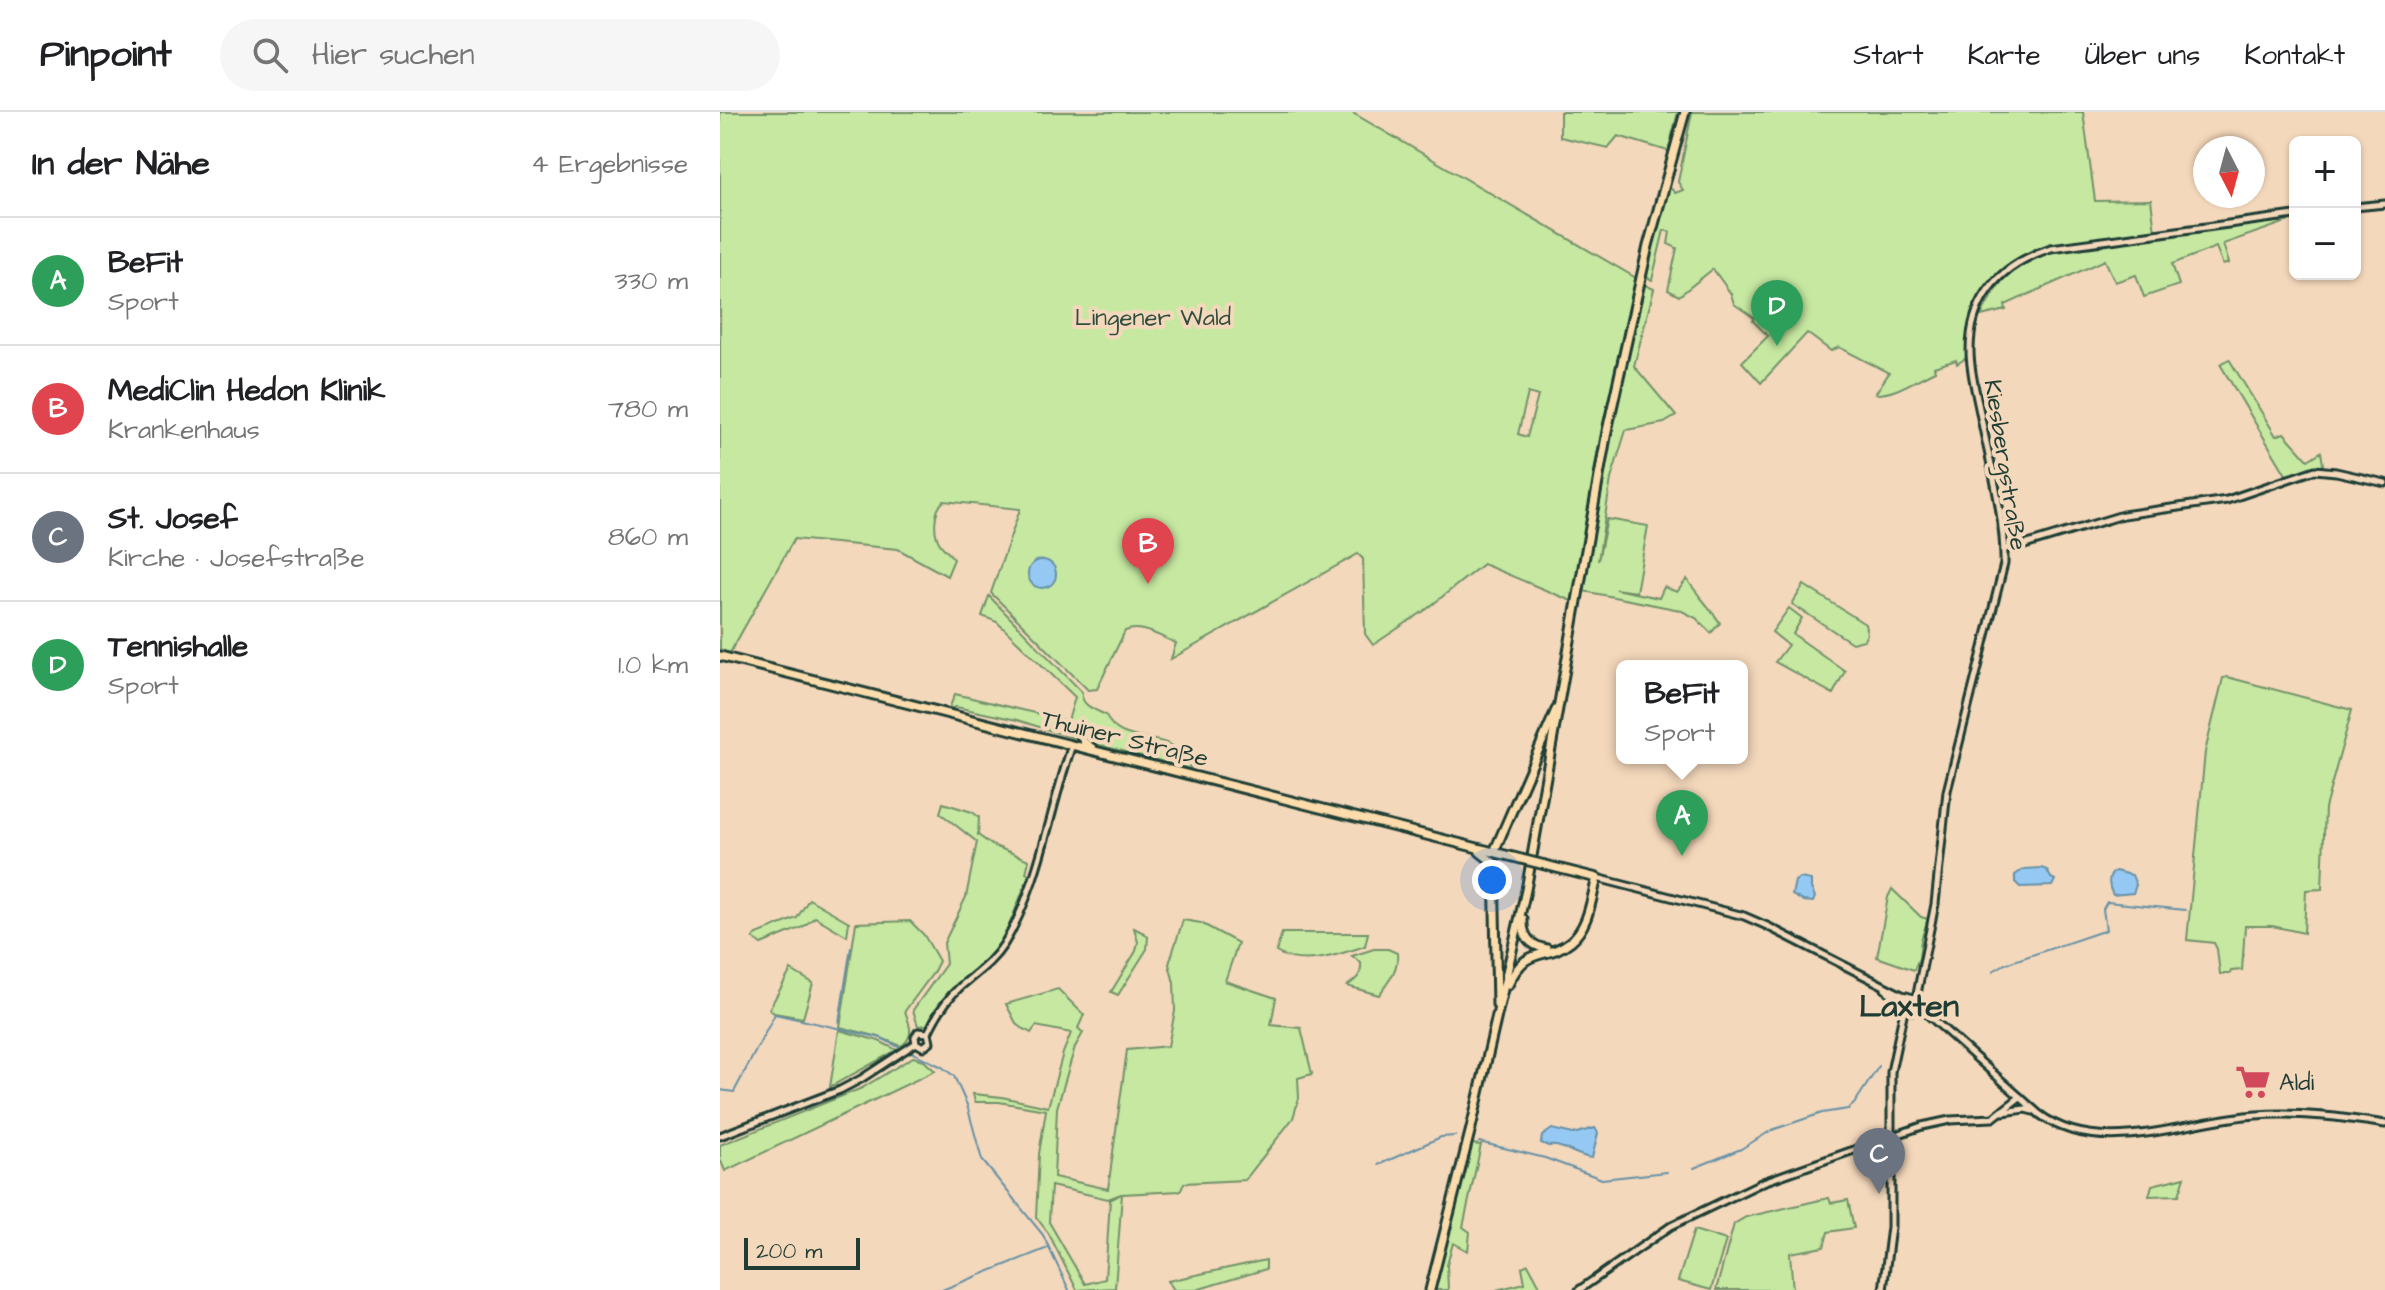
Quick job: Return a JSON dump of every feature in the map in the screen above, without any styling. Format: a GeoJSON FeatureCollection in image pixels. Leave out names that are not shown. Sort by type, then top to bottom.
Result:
{"type":"FeatureCollection","features":[{"type":"Feature","properties":{"kind":"main road"},"geometry":{"type":"LineString","coordinates":[[1430,1290],[1526,890],[1607,431],[1648,246],[1685,112]]}},
{"type":"Feature","properties":{"kind":"main road","name":"Thuiner Straße"},"geometry":{"type":"LineString","coordinates":[[720,656],[1597,878]]}},
{"type":"Feature","properties":{"kind":"main road"},"geometry":{"type":"LineString","coordinates":[[1495,1027],[1498,984],[1494,863],[1562,697]]}},
{"type":"Feature","properties":{"kind":"main road"},"geometry":{"type":"LineString","coordinates":[[1078,729],[1084,742],[1097,751]]}},
{"type":"Feature","properties":{"kind":"main road"},"geometry":{"type":"LineString","coordinates":[[1473,847],[1494,863]]}},
{"type":"Feature","properties":{"kind":"main road"},"geometry":{"type":"LineString","coordinates":[[1578,873],[1589,886],[1592,899]]}},
{"type":"Feature","properties":{"kind":"main road"},"geometry":{"type":"LineString","coordinates":[[1501,1002],[1518,966],[1533,955],[1571,941],[1577,934],[1588,916],[1597,878]]}},
{"type":"Feature","properties":{"kind":"main road"},"geometry":{"type":"LineString","coordinates":[[1526,890],[1524,933],[1536,947],[1553,949]]}},
{"type":"Feature","properties":{"kind":"street"},"geometry":{"type":"LineString","coordinates":[[2361,206],[2385,204]]}},
{"type":"Feature","properties":{"kind":"street","name":"Kiesbergstraße"},"geometry":{"type":"LineString","coordinates":[[1883,1290],[1891,1227],[1891,1072],[1922,964],[1935,904],[1947,791],[2002,578],[2004,549],[1970,348],[1974,318],[1997,278],[2021,259],[2051,248],[2289,216]]}},
{"type":"Feature","properties":{"kind":"street"},"geometry":{"type":"LineString","coordinates":[[2004,549],[2123,515],[2227,500],[2315,470],[2385,483]]}},
{"type":"Feature","properties":{"kind":"street"},"geometry":{"type":"LineString","coordinates":[[916,1043],[919,1046],[927,1045],[930,1039],[928,1033],[946,1002],[987,965],[1005,943],[1033,875],[1072,745]]}},
{"type":"Feature","properties":{"kind":"street"},"geometry":{"type":"LineString","coordinates":[[1597,878],[1744,916],[1875,981],[1935,1023],[2039,1114]]}},
{"type":"Feature","properties":{"kind":"street"},"geometry":{"type":"LineString","coordinates":[[1875,981],[1901,1002],[1911,1004]]}},
{"type":"Feature","properties":{"kind":"street"},"geometry":{"type":"LineString","coordinates":[[916,1043],[916,1034],[921,1031],[928,1033]]}},
{"type":"Feature","properties":{"kind":"street"},"geometry":{"type":"LineString","coordinates":[[720,1136],[840,1090],[869,1075],[916,1043]]}},
{"type":"Feature","properties":{"kind":"street"},"geometry":{"type":"LineString","coordinates":[[1579,1290],[1663,1231],[1778,1176],[1935,1122],[1988,1119],[2020,1097]]}},
{"type":"Feature","properties":{"kind":"street"},"geometry":{"type":"LineString","coordinates":[[2002,1112],[2025,1109],[2056,1124],[2085,1132],[2115,1135],[2156,1132],[2264,1114],[2328,1115],[2385,1124]]}},
{"type":"Feature","properties":{"kind":"green space","name":"Lingener Wald"},"geometry":{"type":"Polygon","coordinates":[[[720,112],[1351,112],[1636,278],[1597,454],[1574,602],[1483,564],[1427,609],[1373,645],[1365,634],[1363,559],[1358,554],[1171,659],[1176,643],[1144,630],[1125,631],[1097,689],[1088,690],[991,593],[1020,509],[944,501],[936,516],[935,528],[940,544],[954,559],[947,576],[898,549],[794,539],[730,653],[720,650],[720,112]],[[1528,393],[1518,434],[1527,437],[1538,396],[1528,393]]]}},
{"type":"Feature","properties":{"kind":"green space"},"geometry":{"type":"Polygon","coordinates":[[[1560,112],[1678,112],[1668,151],[1618,136],[1608,148],[1560,137],[1560,112]]]}},
{"type":"Feature","properties":{"kind":"green space"},"geometry":{"type":"Polygon","coordinates":[[[1692,112],[2083,112],[2095,201],[2151,200],[2155,231],[2050,245],[2020,257],[1990,287],[1970,327],[1966,358],[1957,364],[1956,360],[1934,367],[1935,371],[1898,389],[1875,394],[1889,373],[1839,347],[1831,351],[1807,333],[1761,383],[1742,362],[1768,336],[1753,321],[1754,318],[1734,304],[1731,294],[1713,269],[1679,296],[1668,290],[1677,248],[1668,244],[1670,232],[1664,230],[1652,280],[1645,276],[1667,184],[1675,193],[1683,190],[1678,182],[1692,112]]]}},
{"type":"Feature","properties":{"kind":"green space"},"geometry":{"type":"Polygon","coordinates":[[[2289,221],[2223,244],[2229,263],[2223,265],[2216,247],[2172,264],[2179,285],[2144,297],[2136,275],[2115,282],[2105,260],[2005,305],[2006,310],[1981,316],[2009,273],[2022,263],[2044,254],[2289,221]]]}},
{"type":"Feature","properties":{"kind":"green space"},"geometry":{"type":"Polygon","coordinates":[[[1643,284],[1654,289],[1634,366],[1676,416],[1664,423],[1626,430],[1611,479],[1598,561],[1607,519],[1648,526],[1636,592],[1615,589],[1659,598],[1664,587],[1677,592],[1687,579],[1720,623],[1711,633],[1696,618],[1680,610],[1583,591],[1613,424],[1643,284]]]}},
{"type":"Feature","properties":{"kind":"green space"},"geometry":{"type":"Polygon","coordinates":[[[2229,359],[2276,436],[2284,433],[2308,460],[2321,452],[2321,467],[2288,478],[2220,364],[2229,359]]]}},
{"type":"Feature","properties":{"kind":"green space"},"geometry":{"type":"Polygon","coordinates":[[[1804,585],[1865,624],[1867,634],[1864,640],[1852,643],[1792,604],[1804,585]]]}},
{"type":"Feature","properties":{"kind":"green space"},"geometry":{"type":"Polygon","coordinates":[[[989,596],[1082,692],[1086,704],[1106,715],[1120,731],[1172,746],[1181,752],[1191,769],[1017,720],[956,707],[949,709],[955,694],[1068,721],[1075,697],[997,622],[982,616],[989,596]]]}},
{"type":"Feature","properties":{"kind":"green space"},"geometry":{"type":"Polygon","coordinates":[[[1789,608],[1802,618],[1793,634],[1845,671],[1833,694],[1775,662],[1788,645],[1772,632],[1789,608]]]}},
{"type":"Feature","properties":{"kind":"green space"},"geometry":{"type":"Polygon","coordinates":[[[2223,678],[2352,710],[2325,808],[2322,889],[2306,890],[2304,933],[2272,926],[2245,926],[2242,970],[2220,974],[2214,943],[2187,940],[2205,752],[2223,678]]]}},
{"type":"Feature","properties":{"kind":"green space"},"geometry":{"type":"Polygon","coordinates":[[[943,803],[979,817],[978,835],[992,845],[1029,860],[1026,873],[1029,875],[1003,941],[935,1009],[927,1025],[918,1026],[913,1010],[946,964],[944,943],[966,897],[977,842],[940,813],[943,803]]]}},
{"type":"Feature","properties":{"kind":"green space"},"geometry":{"type":"Polygon","coordinates":[[[1892,889],[1921,917],[1928,919],[1914,970],[1877,957],[1892,889]]]}},
{"type":"Feature","properties":{"kind":"green space"},"geometry":{"type":"Polygon","coordinates":[[[809,899],[849,922],[847,936],[815,917],[803,927],[761,944],[753,938],[797,918],[809,899]]]}},
{"type":"Feature","properties":{"kind":"green space"},"geometry":{"type":"Polygon","coordinates":[[[1183,920],[1201,923],[1238,943],[1225,981],[1276,998],[1271,1025],[1301,1028],[1312,1074],[1298,1078],[1299,1098],[1293,1118],[1245,1180],[1184,1183],[1180,1191],[1122,1194],[1115,1288],[1077,1290],[1049,1234],[1036,1217],[1039,1154],[1046,1110],[999,1102],[975,1102],[973,1094],[1048,1107],[1071,1033],[1036,1026],[1031,1033],[1017,1025],[1006,1004],[1058,989],[1084,1015],[1078,1028],[1083,1033],[1075,1047],[1057,1108],[1054,1177],[1108,1189],[1127,1050],[1168,1046],[1175,1011],[1174,983],[1169,964],[1183,920]],[[1051,1186],[1049,1222],[1085,1284],[1105,1279],[1110,1200],[1121,1194],[1108,1199],[1051,1186]]]}},
{"type":"Feature","properties":{"kind":"green space"},"geometry":{"type":"Polygon","coordinates":[[[910,921],[924,935],[939,961],[905,1011],[910,1026],[908,1039],[901,1046],[840,1027],[856,923],[910,921]]]}},
{"type":"Feature","properties":{"kind":"green space"},"geometry":{"type":"Polygon","coordinates":[[[1134,928],[1148,937],[1147,949],[1118,995],[1111,992],[1136,951],[1138,942],[1134,928]]]}},
{"type":"Feature","properties":{"kind":"green space"},"geometry":{"type":"Polygon","coordinates":[[[1282,933],[1368,933],[1365,946],[1309,960],[1286,957],[1276,952],[1282,933]]]}},
{"type":"Feature","properties":{"kind":"green space"},"geometry":{"type":"Polygon","coordinates":[[[1374,949],[1397,953],[1395,970],[1379,995],[1347,986],[1361,971],[1361,963],[1352,956],[1374,949]]]}},
{"type":"Feature","properties":{"kind":"green space"},"geometry":{"type":"Polygon","coordinates":[[[791,970],[813,983],[803,1018],[774,1013],[769,1009],[791,970]]]}},
{"type":"Feature","properties":{"kind":"green space"},"geometry":{"type":"Polygon","coordinates":[[[839,1030],[879,1041],[897,1050],[830,1087],[839,1030]]]}},
{"type":"Feature","properties":{"kind":"green space"},"geometry":{"type":"Polygon","coordinates":[[[913,1057],[923,1060],[935,1071],[725,1171],[720,1159],[720,1145],[862,1088],[913,1057]]]}},
{"type":"Feature","properties":{"kind":"green space"},"geometry":{"type":"Polygon","coordinates":[[[1471,1144],[1481,1145],[1463,1227],[1470,1232],[1468,1251],[1453,1243],[1447,1265],[1448,1290],[1435,1290],[1471,1144]]]}},
{"type":"Feature","properties":{"kind":"green space"},"geometry":{"type":"Polygon","coordinates":[[[2185,1177],[2179,1195],[2149,1196],[2152,1185],[2185,1177]]]}},
{"type":"Feature","properties":{"kind":"green space"},"geometry":{"type":"Polygon","coordinates":[[[1829,1198],[1831,1203],[1848,1200],[1854,1228],[1828,1232],[1824,1247],[1790,1253],[1793,1290],[1716,1290],[1734,1224],[1746,1217],[1829,1198]]]}},
{"type":"Feature","properties":{"kind":"green space"},"geometry":{"type":"Polygon","coordinates":[[[1694,1230],[1726,1240],[1711,1290],[1678,1281],[1694,1230]]]}},
{"type":"Feature","properties":{"kind":"green space"},"geometry":{"type":"Polygon","coordinates":[[[1266,1260],[1266,1269],[1196,1290],[1174,1290],[1168,1281],[1266,1260]]]}},
{"type":"Feature","properties":{"kind":"green space"},"geometry":{"type":"Polygon","coordinates":[[[1528,1264],[1542,1290],[1496,1290],[1525,1283],[1522,1267],[1528,1264]]]}},
{"type":"Feature","properties":{"kind":"water"},"geometry":{"type":"Polygon","coordinates":[[[1042,560],[1052,564],[1056,574],[1052,584],[1042,588],[1032,584],[1028,574],[1032,564],[1042,560]]]}},
{"type":"Feature","properties":{"kind":"water"},"geometry":{"type":"Polygon","coordinates":[[[2041,868],[2055,880],[2052,886],[2020,887],[2015,882],[2015,875],[2024,869],[2041,868]]]}},
{"type":"Feature","properties":{"kind":"water"},"geometry":{"type":"Polygon","coordinates":[[[2115,871],[2132,875],[2136,885],[2133,893],[2113,895],[2109,879],[2115,871]]]}},
{"type":"Feature","properties":{"kind":"water"},"geometry":{"type":"Polygon","coordinates":[[[1800,878],[1811,880],[1815,897],[1813,902],[1792,895],[1795,881],[1800,878]]]}},
{"type":"Feature","properties":{"kind":"water"},"geometry":{"type":"Polygon","coordinates":[[[1595,1128],[1598,1133],[1592,1158],[1541,1143],[1542,1136],[1552,1129],[1573,1134],[1595,1128]]]}},
{"type":"Feature","properties":{"kind":"waterway"},"geometry":{"type":"LineString","coordinates":[[1993,971],[2005,964],[2106,930],[2103,909],[2107,902],[2185,910]]}},
{"type":"Feature","properties":{"kind":"waterway"},"geometry":{"type":"LineString","coordinates":[[839,1022],[851,947]]}},
{"type":"Feature","properties":{"kind":"waterway"},"geometry":{"type":"LineString","coordinates":[[720,1090],[734,1092],[775,1014],[881,1038],[903,1049]]}},
{"type":"Feature","properties":{"kind":"waterway"},"geometry":{"type":"LineString","coordinates":[[909,1051],[954,1076],[967,1105],[982,1160],[1043,1235],[1069,1290]]}},
{"type":"Feature","properties":{"kind":"waterway"},"geometry":{"type":"LineString","coordinates":[[1694,1168],[1741,1149],[1772,1130],[1822,1113],[1848,1109],[1879,1066]]}},
{"type":"Feature","properties":{"kind":"waterway"},"geometry":{"type":"LineString","coordinates":[[1378,1165],[1441,1137],[1455,1136]]}},
{"type":"Feature","properties":{"kind":"waterway"},"geometry":{"type":"LineString","coordinates":[[1479,1142],[1545,1158],[1602,1179],[1667,1172]]}},
{"type":"Feature","properties":{"kind":"waterway"},"geometry":{"type":"LineString","coordinates":[[942,1290],[1048,1248]]}},
{"type":"Feature","properties":{"kind":"place","name":"Tennishalle"},"geometry":{"type":"Point","coordinates":[1777,346]}},
{"type":"Feature","properties":{"kind":"place","name":"MediClin Hedon Klinik"},"geometry":{"type":"Point","coordinates":[1148,584]}},
{"type":"Feature","properties":{"kind":"place","name":"BeFit"},"geometry":{"type":"Point","coordinates":[1682,856]}},
{"type":"Feature","properties":{"kind":"place","name":"Aldi"},"geometry":{"type":"Point","coordinates":[2253,1082]}},
{"type":"Feature","properties":{"kind":"place","name":"St. Josef"},"geometry":{"type":"Point","coordinates":[1879,1194]}},
{"type":"Feature","properties":{"kind":"district","name":"Laxten"},"geometry":{"type":"Point","coordinates":[1909,1005]}}]}
